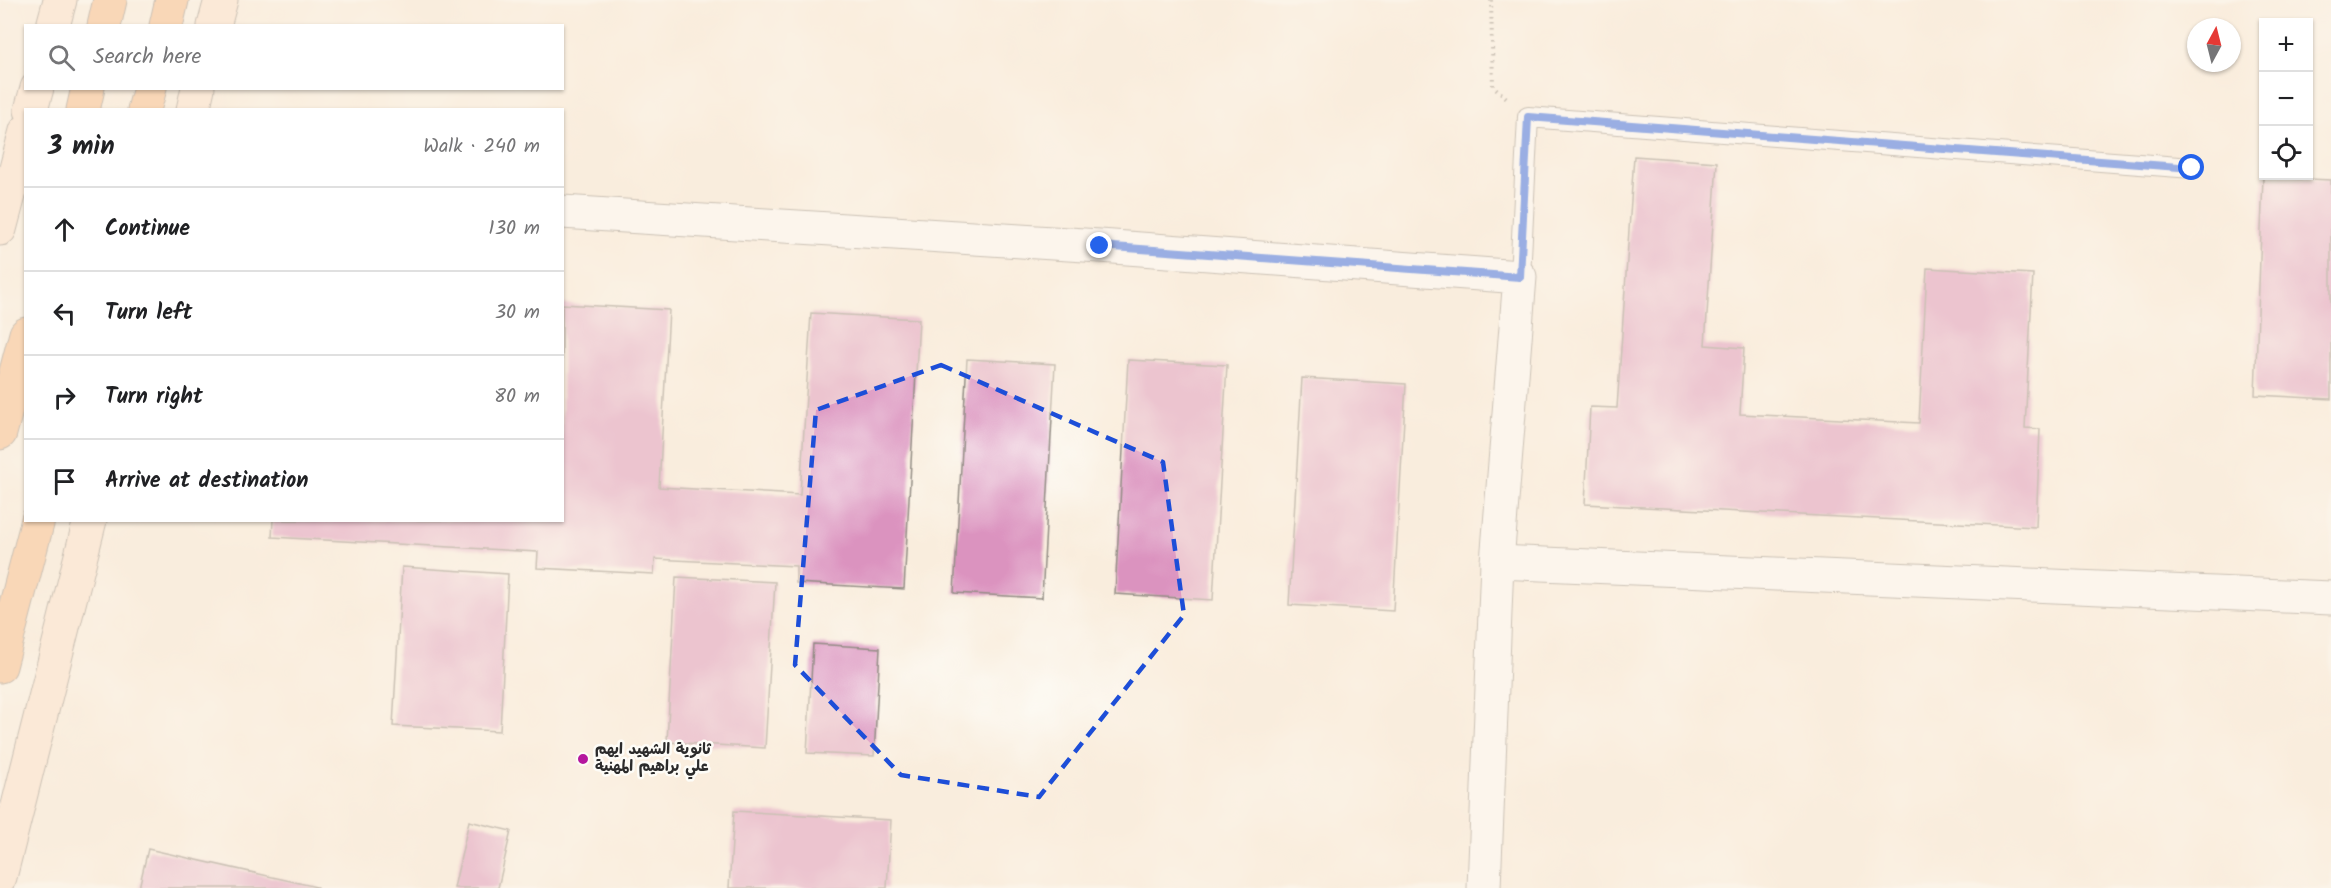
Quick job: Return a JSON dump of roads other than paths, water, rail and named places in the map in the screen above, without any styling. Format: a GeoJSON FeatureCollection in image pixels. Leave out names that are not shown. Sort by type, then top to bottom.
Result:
{"type":"FeatureCollection","features":[{"type":"Feature","properties":{"kind":"main road"},"geometry":{"type":"LineString","coordinates":[[104,24],[110,0]]}},
{"type":"Feature","properties":{"kind":"main road"},"geometry":{"type":"LineString","coordinates":[[166,24],[172,0]]}},
{"type":"Feature","properties":{"kind":"main road"},"geometry":{"type":"LineString","coordinates":[[83,108],[88,90]]}},
{"type":"Feature","properties":{"kind":"main road"},"geometry":{"type":"LineString","coordinates":[[145,108],[149,90]]}},
{"type":"Feature","properties":{"kind":"main road"},"geometry":{"type":"LineString","coordinates":[[0,433],[24,342]]}},
{"type":"Feature","properties":{"kind":"main road"},"geometry":{"type":"LineString","coordinates":[[0,666],[37,522]]}},
{"type":"Feature","properties":{"kind":"street"},"geometry":{"type":"LineString","coordinates":[[54,24],[60,0]]}},
{"type":"Feature","properties":{"kind":"street"},"geometry":{"type":"LineString","coordinates":[[214,24],[220,0]]}},
{"type":"Feature","properties":{"kind":"street"},"geometry":{"type":"LineString","coordinates":[[32,108],[36,90]]}},
{"type":"Feature","properties":{"kind":"street"},"geometry":{"type":"LineString","coordinates":[[193,108],[198,90]]}},
{"type":"Feature","properties":{"kind":"street"},"geometry":{"type":"LineString","coordinates":[[0,229],[24,139]]}},
{"type":"Feature","properties":{"kind":"street"},"geometry":{"type":"LineString","coordinates":[[564,212],[1100,246],[1520,277],[1497,562],[1484,888]]}},
{"type":"Feature","properties":{"kind":"street"},"geometry":{"type":"LineString","coordinates":[[0,877],[89,522]]}},
{"type":"Feature","properties":{"kind":"street"},"geometry":{"type":"LineString","coordinates":[[1497,562],[2331,598]]}},
{"type":"Feature","properties":{"kind":"lane"},"geometry":{"type":"LineString","coordinates":[[1520,277],[1528,117],[2192,168]]}},
{"type":"Feature","properties":{"kind":"place","name":"ثانوية الشهيد ايهم علي براهيم المهنية"},"geometry":{"type":"Point","coordinates":[583,759]}}]}
